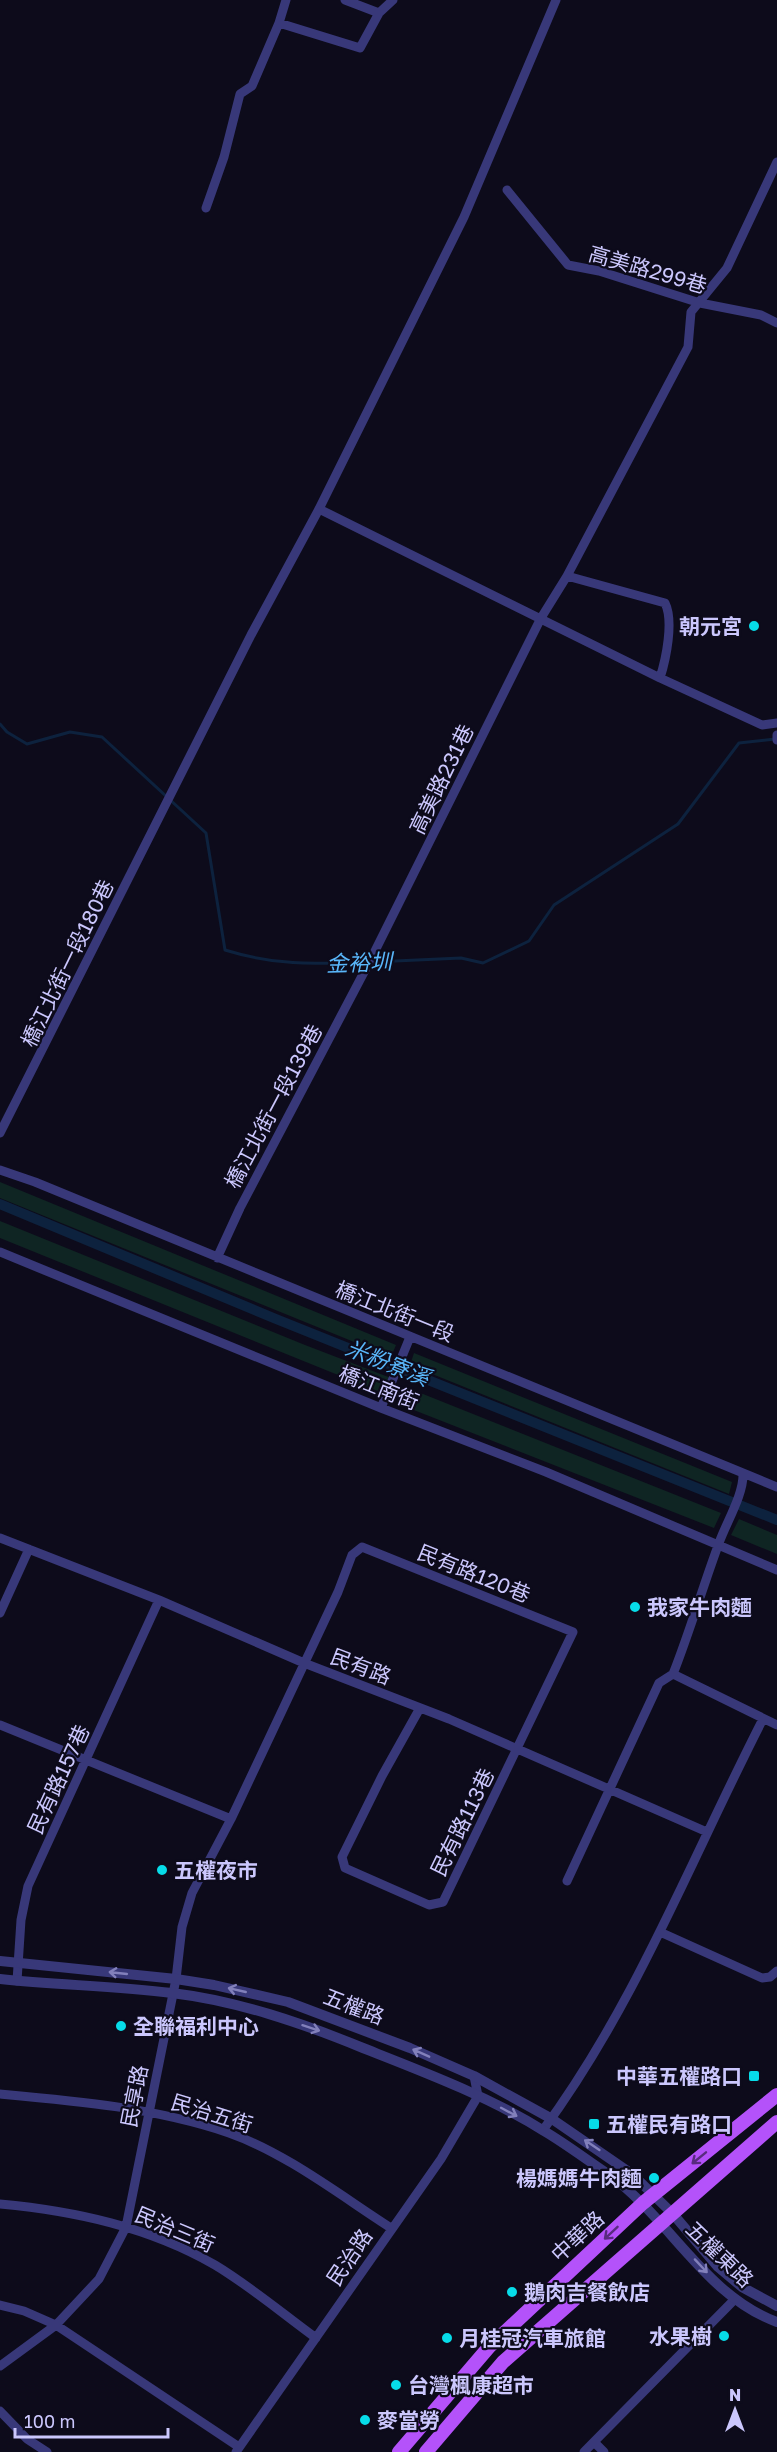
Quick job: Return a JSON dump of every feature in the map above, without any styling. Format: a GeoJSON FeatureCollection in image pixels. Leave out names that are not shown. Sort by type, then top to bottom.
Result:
{"type":"FeatureCollection","features":[{"type":"Feature","properties":{"kind":"main road","name":"中華路"},"geometry":{"type":"LineString","coordinates":[[399,2452],[489,2347],[649,2199],[777,2095]]}},
{"type":"Feature","properties":{"kind":"main road"},"geometry":{"type":"LineString","coordinates":[[426,2452],[503,2362],[777,2122]]}},
{"type":"Feature","properties":{"kind":"street"},"geometry":{"type":"LineString","coordinates":[[206,208],[224,157],[240,94],[252,86],[279,23],[286,0]]}},
{"type":"Feature","properties":{"kind":"street"},"geometry":{"type":"LineString","coordinates":[[345,0],[379,13]]}},
{"type":"Feature","properties":{"kind":"street"},"geometry":{"type":"LineString","coordinates":[[279,23],[360,48],[379,13],[393,0]]}},
{"type":"Feature","properties":{"kind":"street","name":"橋江北街一段180巷"},"geometry":{"type":"LineString","coordinates":[[0,1133],[251,635],[319,509],[464,216],[556,0]]}},
{"type":"Feature","properties":{"kind":"street","name":"高美路231巷"},"geometry":{"type":"LineString","coordinates":[[364,973],[541,618],[567,576],[688,347],[691,312],[727,268],[777,162]]}},
{"type":"Feature","properties":{"kind":"street","name":"高美路299巷"},"geometry":{"type":"LineString","coordinates":[[507,190],[568,265],[599,271],[700,303],[761,315],[777,322]]}},
{"type":"Feature","properties":{"kind":"street"},"geometry":{"type":"LineString","coordinates":[[319,509],[660,678],[762,724],[777,723]]}},
{"type":"Feature","properties":{"kind":"street"},"geometry":{"type":"LineString","coordinates":[[567,576],[665,603],[669,610],[666,660],[660,678]]}},
{"type":"Feature","properties":{"kind":"street"},"geometry":{"type":"LineString","coordinates":[[777,735],[777,740]]}},
{"type":"Feature","properties":{"kind":"street","name":"橋江北街一段139巷"},"geometry":{"type":"LineString","coordinates":[[217,1258],[240,1208],[364,973]]}},
{"type":"Feature","properties":{"kind":"street","name":"橋江北街一段"},"geometry":{"type":"LineString","coordinates":[[0,1170],[35,1182],[777,1487]]}},
{"type":"Feature","properties":{"kind":"street","name":"橋江南街"},"geometry":{"type":"LineString","coordinates":[[0,1252],[381,1408],[546,1472],[777,1570]]}},
{"type":"Feature","properties":{"kind":"street"},"geometry":{"type":"LineString","coordinates":[[381,1408],[410,1337]]}},
{"type":"Feature","properties":{"kind":"street"},"geometry":{"type":"LineString","coordinates":[[567,1881],[659,1683],[673,1674],[718,1545],[741,1488],[743,1473]]}},
{"type":"Feature","properties":{"kind":"street","name":"民有路"},"geometry":{"type":"LineString","coordinates":[[0,1538],[159,1600],[304,1663],[420,1708],[707,1832]]}},
{"type":"Feature","properties":{"kind":"street","name":"民有路120巷"},"geometry":{"type":"LineString","coordinates":[[304,1663],[338,1592],[352,1555],[362,1547],[573,1632],[517,1749]]}},
{"type":"Feature","properties":{"kind":"street"},"geometry":{"type":"LineString","coordinates":[[0,1613],[29,1549]]}},
{"type":"Feature","properties":{"kind":"street","name":"民有路157巷"},"geometry":{"type":"LineString","coordinates":[[17,1981],[21,1920],[28,1886],[159,1600]]}},
{"type":"Feature","properties":{"kind":"street","name":"民享路"},"geometry":{"type":"LineString","coordinates":[[0,2366],[56,2325],[99,2279],[126,2227],[176,1979],[182,1928],[192,1893],[231,1819],[304,1663]]}},
{"type":"Feature","properties":{"kind":"street"},"geometry":{"type":"LineString","coordinates":[[673,1674],[777,1725]]}},
{"type":"Feature","properties":{"kind":"street","name":"民有路113巷"},"geometry":{"type":"LineString","coordinates":[[420,1708],[381,1776],[342,1857],[345,1868],[429,1905],[443,1902],[517,1749]]}},
{"type":"Feature","properties":{"kind":"street"},"geometry":{"type":"LineString","coordinates":[[543,2130],[607,2035],[660,1932],[763,1719]]}},
{"type":"Feature","properties":{"kind":"street"},"geometry":{"type":"LineString","coordinates":[[0,1725],[231,1819]]}},
{"type":"Feature","properties":{"kind":"street"},"geometry":{"type":"LineString","coordinates":[[660,1932],[762,1978],[770,1977],[777,1971]]}},
{"type":"Feature","properties":{"kind":"street","name":"五權路"},"geometry":{"type":"LineString","coordinates":[[0,1961],[176,1979],[288,2002],[404,2046],[474,2076],[552,2119],[632,2174],[649,2199]]}},
{"type":"Feature","properties":{"kind":"street","name":"五權路"},"geometry":{"type":"LineString","coordinates":[[0,1979],[173,1994],[246,2007],[328,2034],[478,2096],[543,2130],[624,2185],[649,2199]]}},
{"type":"Feature","properties":{"kind":"street"},"geometry":{"type":"LineString","coordinates":[[474,2076],[478,2096]]}},
{"type":"Feature","properties":{"kind":"street","name":"民治五街"},"geometry":{"type":"LineString","coordinates":[[0,2094],[74,2100],[149,2113],[230,2134],[280,2157],[391,2228]]}},
{"type":"Feature","properties":{"kind":"street","name":"民治路"},"geometry":{"type":"LineString","coordinates":[[237,2450],[441,2159],[478,2096]]}},
{"type":"Feature","properties":{"kind":"street","name":"五權東路"},"geometry":{"type":"LineString","coordinates":[[649,2199],[673,2214],[718,2267],[742,2287],[777,2306]]}},
{"type":"Feature","properties":{"kind":"street","name":"五權東路"},"geometry":{"type":"LineString","coordinates":[[649,2199],[662,2224],[709,2275],[735,2299],[777,2322]]}},
{"type":"Feature","properties":{"kind":"street","name":"民治三街"},"geometry":{"type":"LineString","coordinates":[[0,2204],[58,2210],[126,2227],[174,2244],[216,2266],[316,2338]]}},
{"type":"Feature","properties":{"kind":"street"},"geometry":{"type":"LineString","coordinates":[[584,2452],[735,2299]]}},
{"type":"Feature","properties":{"kind":"street"},"geometry":{"type":"LineString","coordinates":[[0,2305],[24,2311],[56,2325],[237,2450]]}},
{"type":"Feature","properties":{"kind":"street"},"geometry":{"type":"LineString","coordinates":[[0,2411],[27,2439],[47,2452]]}},
{"type":"Feature","properties":{"kind":"street"},"geometry":{"type":"LineString","coordinates":[[594,2442],[604,2452]]}},
{"type":"Feature","properties":{"kind":"green space"},"geometry":{"type":"Polygon","coordinates":[[[0,1182],[396,1345],[391,1357],[0,1198],[0,1182]]]}},
{"type":"Feature","properties":{"kind":"green space"},"geometry":{"type":"Polygon","coordinates":[[[0,1221],[391,1378],[385,1394],[0,1238],[0,1221]]]}},
{"type":"Feature","properties":{"kind":"green space"},"geometry":{"type":"Polygon","coordinates":[[[414,1353],[732,1482],[729,1494],[410,1365],[414,1353]]]}},
{"type":"Feature","properties":{"kind":"green space"},"geometry":{"type":"Polygon","coordinates":[[[408,1388],[721,1513],[714,1528],[401,1405],[408,1388]]]}},
{"type":"Feature","properties":{"kind":"green space"},"geometry":{"type":"Polygon","coordinates":[[[739,1519],[777,1535],[777,1554],[731,1535],[739,1519]]]}},
{"type":"Feature","properties":{"kind":"waterway","name":"金裕圳"},"geometry":{"type":"LineString","coordinates":[[0,724],[7,732],[27,744],[70,732],[102,737],[206,833],[225,950],[278,961],[366,962]]}},
{"type":"Feature","properties":{"kind":"waterway","name":"金裕圳"},"geometry":{"type":"LineString","coordinates":[[373,962],[461,958],[483,963],[529,941],[554,905],[678,824],[739,743],[775,739]]}},
{"type":"Feature","properties":{"kind":"waterway","name":"米粉寮溪"},"geometry":{"type":"LineString","coordinates":[[0,1204],[276,1319],[777,1520]]}},
{"type":"Feature","properties":{"kind":"place","name":"朝元宮"},"geometry":{"type":"Point","coordinates":[754,626]}},
{"type":"Feature","properties":{"kind":"place","name":"我家牛肉麵"},"geometry":{"type":"Point","coordinates":[635,1607]}},
{"type":"Feature","properties":{"kind":"place","name":"五權夜市"},"geometry":{"type":"Point","coordinates":[162,1870]}},
{"type":"Feature","properties":{"kind":"place","name":"全聯福利中心"},"geometry":{"type":"Point","coordinates":[121,2026]}},
{"type":"Feature","properties":{"kind":"place","name":"中華五權路口"},"geometry":{"type":"Point","coordinates":[754,2076]}},
{"type":"Feature","properties":{"kind":"place","name":"五權民有路口"},"geometry":{"type":"Point","coordinates":[594,2124]}},
{"type":"Feature","properties":{"kind":"place","name":"楊媽媽牛肉麵"},"geometry":{"type":"Point","coordinates":[654,2178]}},
{"type":"Feature","properties":{"kind":"place","name":"鵝肉吉餐飲店"},"geometry":{"type":"Point","coordinates":[512,2292]}},
{"type":"Feature","properties":{"kind":"place","name":"水果樹"},"geometry":{"type":"Point","coordinates":[724,2336]}},
{"type":"Feature","properties":{"kind":"place","name":"月桂冠汽車旅館"},"geometry":{"type":"Point","coordinates":[447,2338]}},
{"type":"Feature","properties":{"kind":"place","name":"台灣楓康超市"},"geometry":{"type":"Point","coordinates":[396,2385]}},
{"type":"Feature","properties":{"kind":"place","name":"麥當勞"},"geometry":{"type":"Point","coordinates":[365,2420]}}]}
